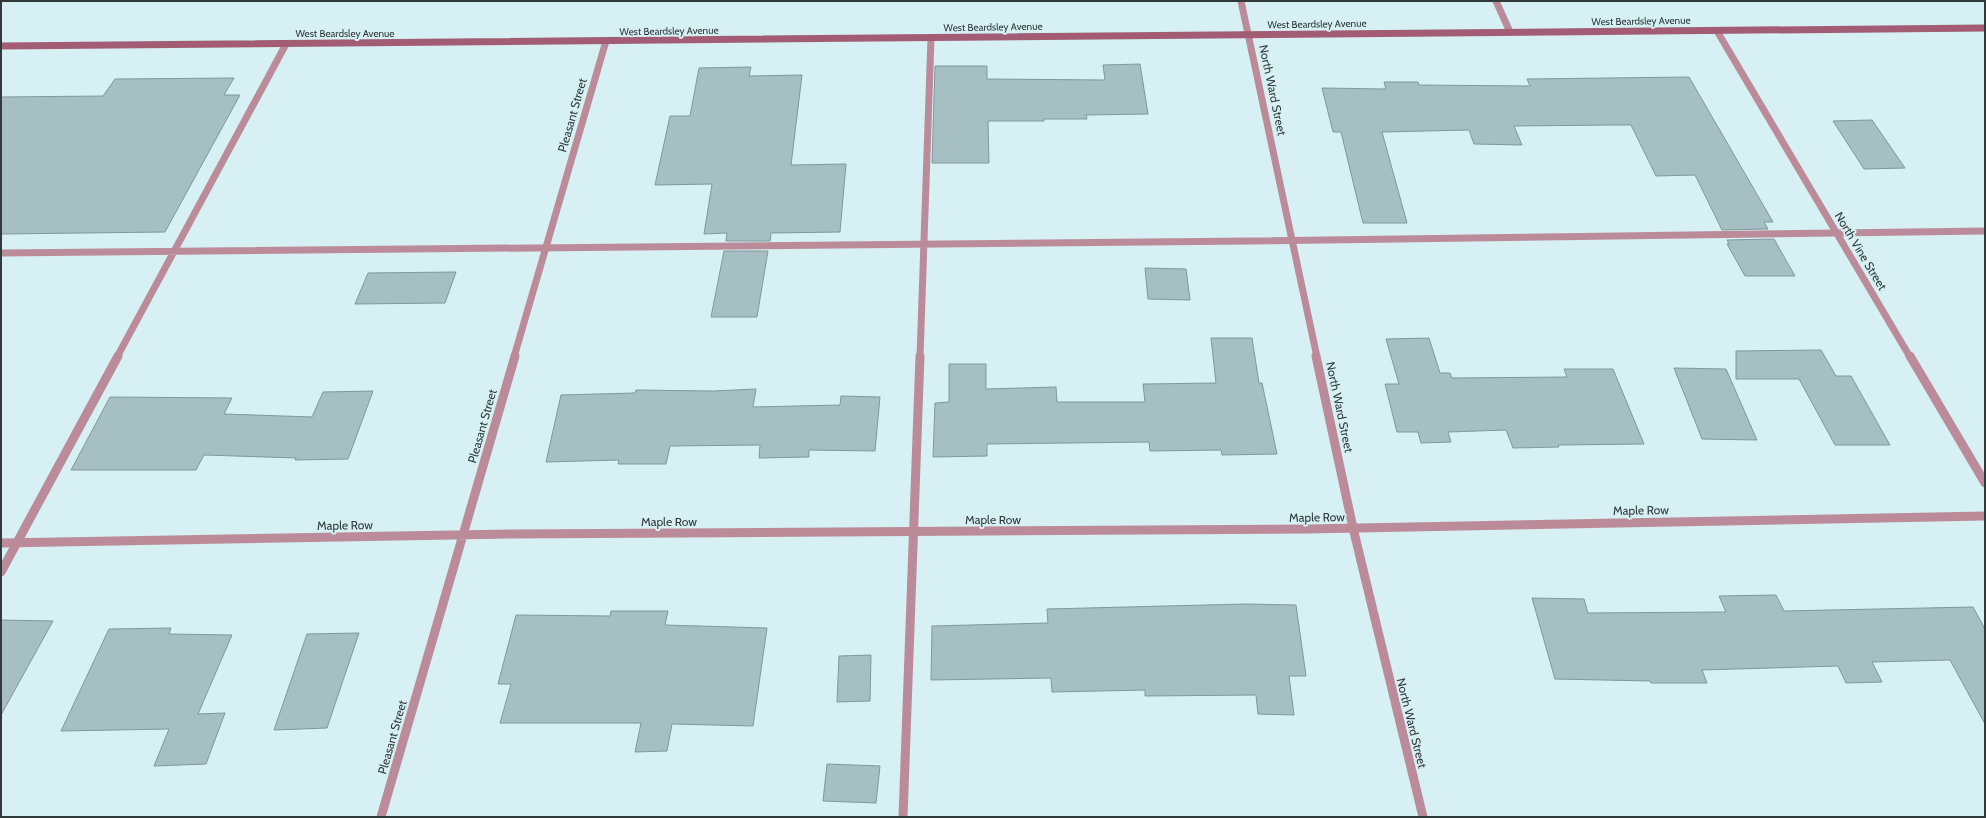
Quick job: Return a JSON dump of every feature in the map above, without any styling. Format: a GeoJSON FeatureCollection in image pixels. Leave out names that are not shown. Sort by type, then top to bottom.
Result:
{"type":"FeatureCollection","features":[{"type":"Feature","properties":{"kind":"main road","name":"West Beardsley Avenue"},"geometry":{"type":"LineString","coordinates":[[1,46],[1985,28]]}},
{"type":"Feature","properties":{"kind":"street","name":"North Ward Street"},"geometry":{"type":"LineString","coordinates":[[1241,1],[1353,528],[1423,817]]}},
{"type":"Feature","properties":{"kind":"street"},"geometry":{"type":"LineString","coordinates":[[1496,1],[1510,32]]}},
{"type":"Feature","properties":{"kind":"street","name":"North Vine Street"},"geometry":{"type":"LineString","coordinates":[[1717,31],[1985,483]]}},
{"type":"Feature","properties":{"kind":"street"},"geometry":{"type":"LineString","coordinates":[[903,817],[931,38]]}},
{"type":"Feature","properties":{"kind":"street","name":"Pleasant Street"},"geometry":{"type":"LineString","coordinates":[[381,817],[606,41]]}},
{"type":"Feature","properties":{"kind":"street"},"geometry":{"type":"LineString","coordinates":[[1,572],[286,44]]}},
{"type":"Feature","properties":{"kind":"street"},"geometry":{"type":"LineString","coordinates":[[1,253],[1291,240],[1985,231]]}},
{"type":"Feature","properties":{"kind":"street","name":"Maple Row"},"geometry":{"type":"LineString","coordinates":[[1,543],[463,535],[1353,528],[1985,516]]}},
{"type":"Feature","properties":{"kind":"building"},"geometry":{"type":"Polygon","coordinates":[[[1140,64],[1148,114],[1086,115],[1087,119],[1044,119],[1044,121],[988,121],[989,163],[932,163],[935,66],[987,66],[987,79],[1105,80],[1103,65],[1140,64]]]}},
{"type":"Feature","properties":{"kind":"building"},"geometry":{"type":"Polygon","coordinates":[[[751,67],[749,76],[802,75],[791,165],[846,164],[840,232],[771,233],[770,241],[726,241],[727,233],[704,234],[712,184],[655,185],[670,116],[690,116],[699,68],[751,67]]]}},
{"type":"Feature","properties":{"kind":"building"},"geometry":{"type":"Polygon","coordinates":[[[1689,77],[1773,222],[1764,222],[1768,229],[1722,230],[1695,175],[1656,176],[1631,125],[1514,126],[1522,145],[1474,144],[1469,130],[1382,132],[1407,223],[1363,223],[1341,132],[1333,132],[1322,88],[1386,89],[1384,82],[1418,82],[1419,85],[1530,86],[1527,79],[1689,77]]]}},
{"type":"Feature","properties":{"kind":"building"},"geometry":{"type":"Polygon","coordinates":[[[234,78],[224,95],[240,95],[165,232],[1,234],[1,97],[103,96],[115,79],[234,78]]]}},
{"type":"Feature","properties":{"kind":"building"},"geometry":{"type":"Polygon","coordinates":[[[1872,120],[1905,168],[1864,169],[1833,121],[1872,120]]]}},
{"type":"Feature","properties":{"kind":"building"},"geometry":{"type":"Polygon","coordinates":[[[1774,239],[1795,276],[1745,276],[1727,244],[1729,244],[1727,240],[1774,239]]]}},
{"type":"Feature","properties":{"kind":"building"},"geometry":{"type":"Polygon","coordinates":[[[724,251],[768,251],[757,317],[711,317],[724,251]]]}},
{"type":"Feature","properties":{"kind":"building"},"geometry":{"type":"Polygon","coordinates":[[[1145,268],[1186,269],[1190,300],[1148,299],[1145,268]]]}},
{"type":"Feature","properties":{"kind":"building"},"geometry":{"type":"Polygon","coordinates":[[[456,272],[445,303],[355,304],[368,273],[456,272]]]}},
{"type":"Feature","properties":{"kind":"building"},"geometry":{"type":"Polygon","coordinates":[[[1211,338],[1252,338],[1259,383],[1262,383],[1277,454],[1222,455],[1221,450],[1150,451],[1149,442],[987,444],[987,456],[933,457],[935,403],[949,402],[949,364],[986,364],[986,389],[1056,387],[1057,402],[1145,402],[1143,384],[1216,383],[1211,338]]]}},
{"type":"Feature","properties":{"kind":"building"},"geometry":{"type":"Polygon","coordinates":[[[1429,338],[1440,373],[1450,373],[1452,378],[1567,377],[1564,369],[1613,369],[1644,444],[1558,445],[1559,447],[1513,448],[1506,430],[1448,432],[1451,442],[1421,443],[1418,432],[1397,432],[1385,384],[1399,384],[1386,339],[1429,338]]]}},
{"type":"Feature","properties":{"kind":"building"},"geometry":{"type":"Polygon","coordinates":[[[1821,350],[1836,376],[1851,376],[1890,445],[1835,445],[1799,379],[1736,379],[1736,351],[1821,350]]]}},
{"type":"Feature","properties":{"kind":"building"},"geometry":{"type":"Polygon","coordinates":[[[1674,368],[1726,369],[1757,440],[1702,439],[1674,368]]]}},
{"type":"Feature","properties":{"kind":"building"},"geometry":{"type":"Polygon","coordinates":[[[756,389],[753,407],[840,405],[841,396],[880,397],[875,451],[809,450],[809,457],[759,458],[760,445],[670,446],[666,464],[618,464],[619,460],[546,462],[561,395],[635,393],[636,390],[713,391],[756,389]]]}},
{"type":"Feature","properties":{"kind":"building"},"geometry":{"type":"Polygon","coordinates":[[[373,391],[348,459],[295,460],[296,458],[204,455],[196,470],[71,470],[110,397],[232,398],[224,414],[312,417],[323,392],[373,391]]]}},
{"type":"Feature","properties":{"kind":"building"},"geometry":{"type":"Polygon","coordinates":[[[1776,595],[1784,611],[1973,607],[1985,629],[1985,724],[1950,660],[1872,662],[1882,682],[1846,683],[1838,666],[1702,670],[1707,683],[1651,683],[1650,681],[1555,679],[1532,598],[1584,599],[1588,613],[1726,612],[1719,596],[1776,595]]]}},
{"type":"Feature","properties":{"kind":"building"},"geometry":{"type":"Polygon","coordinates":[[[1245,604],[1296,605],[1306,676],[1289,676],[1294,715],[1258,714],[1256,695],[1145,696],[1145,690],[1052,692],[1051,678],[931,680],[932,626],[1048,623],[1047,609],[1245,604]]]}},
{"type":"Feature","properties":{"kind":"building"},"geometry":{"type":"Polygon","coordinates":[[[611,611],[668,611],[665,625],[767,628],[753,726],[672,724],[667,751],[635,752],[641,723],[500,723],[511,684],[498,684],[516,615],[610,616],[611,611]]]}},
{"type":"Feature","properties":{"kind":"building"},"geometry":{"type":"Polygon","coordinates":[[[1,620],[53,621],[1,715],[1,620]]]}},
{"type":"Feature","properties":{"kind":"building"},"geometry":{"type":"Polygon","coordinates":[[[171,628],[169,634],[232,635],[198,714],[225,713],[206,764],[154,766],[169,729],[61,731],[109,629],[171,628]]]}},
{"type":"Feature","properties":{"kind":"building"},"geometry":{"type":"Polygon","coordinates":[[[359,633],[327,728],[274,730],[307,634],[359,633]]]}},
{"type":"Feature","properties":{"kind":"building"},"geometry":{"type":"Polygon","coordinates":[[[871,655],[870,701],[837,702],[839,656],[871,655]]]}},
{"type":"Feature","properties":{"kind":"building"},"geometry":{"type":"Polygon","coordinates":[[[827,764],[880,766],[876,803],[823,801],[827,764]]]}}]}
